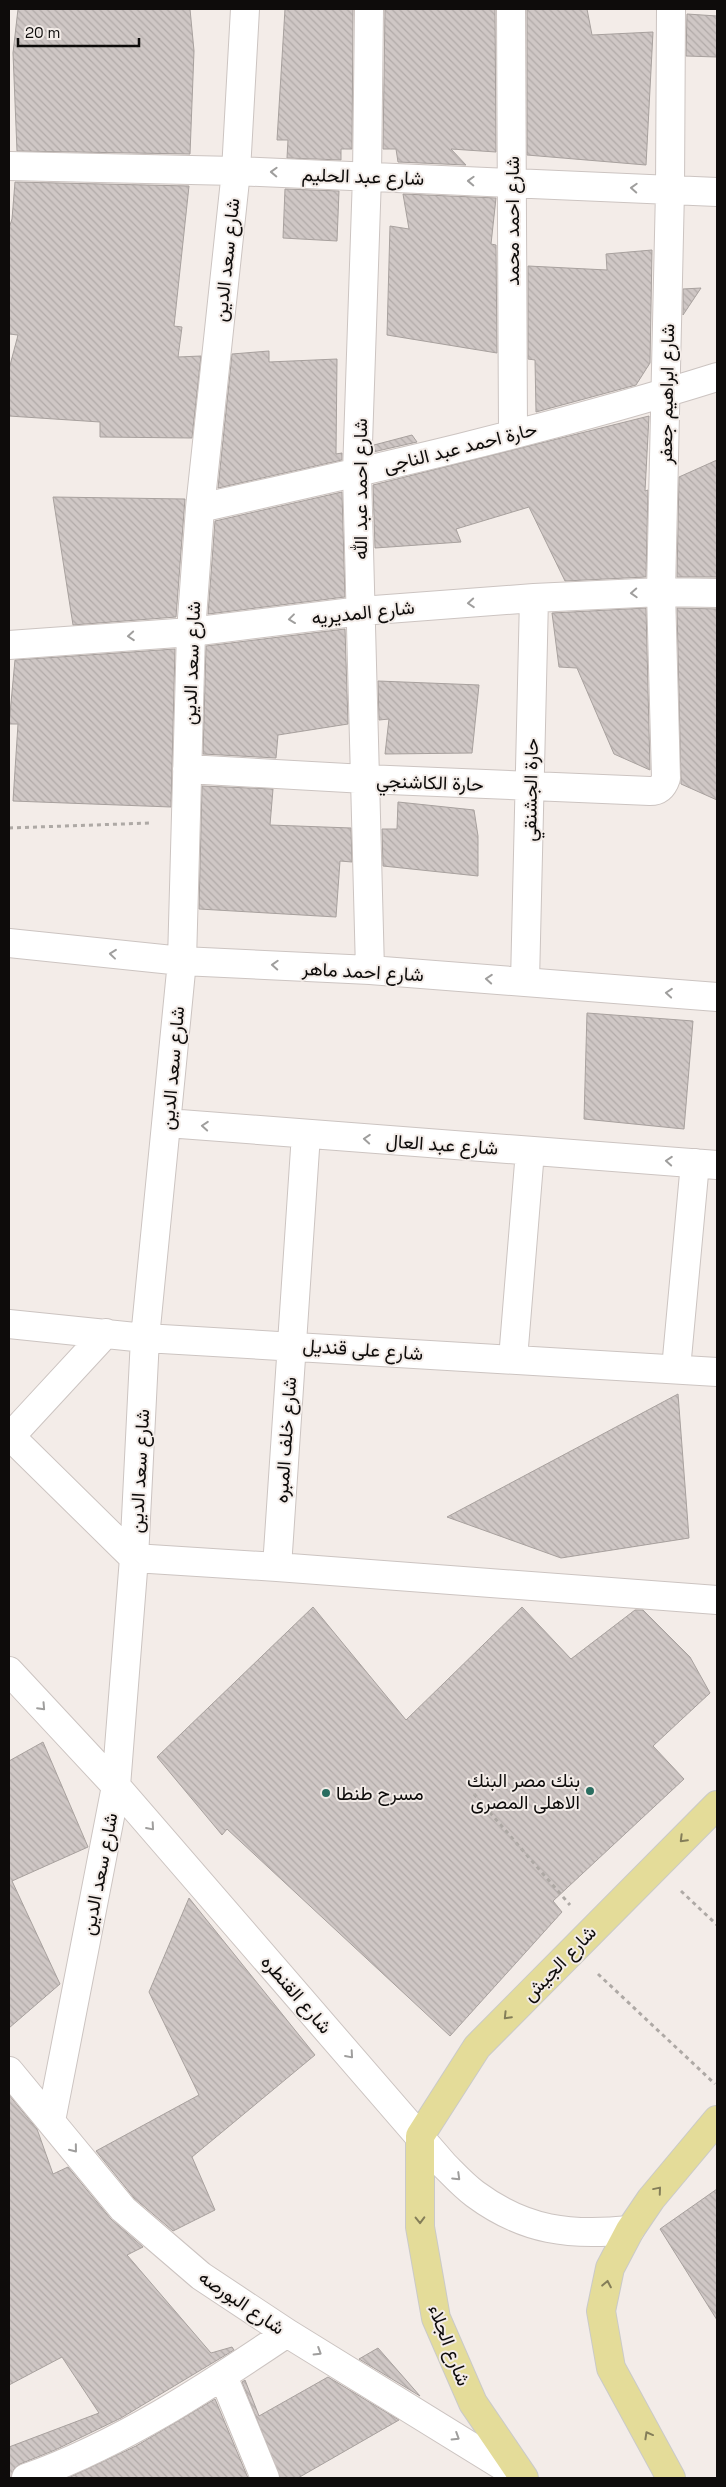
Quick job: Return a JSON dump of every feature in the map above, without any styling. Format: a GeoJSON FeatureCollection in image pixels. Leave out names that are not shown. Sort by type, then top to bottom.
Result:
{"type":"FeatureCollection","features":[{"type":"Feature","properties":{"kind":"main road","name":"شارع الجيش"},"geometry":{"type":"LineString","coordinates":[[420,2136],[477,2047],[572,1949],[717,1805]]}},
{"type":"Feature","properties":{"kind":"main road"},"geometry":{"type":"LineString","coordinates":[[672,2478],[611,2368],[602,2311],[610,2268],[630,2230],[651,2199],[717,2120]]}},
{"type":"Feature","properties":{"kind":"main road","name":"شارع الجلاء"},"geometry":{"type":"LineString","coordinates":[[420,2136],[420,2227],[436,2318],[473,2403],[523,2478]]}},
{"type":"Feature","properties":{"kind":"street","name":"شارع سعد الدين"},"geometry":{"type":"LineString","coordinates":[[52,2121],[116,1786],[134,1558],[146,1338],[182,961],[191,632],[200,508],[236,171],[245,9]]}},
{"type":"Feature","properties":{"kind":"street","name":"شارع احمد عبد الله"},"geometry":{"type":"LineString","coordinates":[[369,9],[367,176],[357,473],[370,970]]}},
{"type":"Feature","properties":{"kind":"street","name":"شارع احمد محمد"},"geometry":{"type":"LineString","coordinates":[[511,9],[514,433]]}},
{"type":"Feature","properties":{"kind":"street","name":"شارع ابراهيم جعفر"},"geometry":{"type":"LineString","coordinates":[[666,778],[661,592],[670,190],[671,9]]}},
{"type":"Feature","properties":{"kind":"street","name":"شارع عبد الحليم"},"geometry":{"type":"LineString","coordinates":[[9,166],[236,171],[717,192]]}},
{"type":"Feature","properties":{"kind":"street","name":"حارة احمد عبد الناجى"},"geometry":{"type":"LineString","coordinates":[[200,508],[357,473],[666,393],[717,377]]}},
{"type":"Feature","properties":{"kind":"street","name":"شارع المديريه"},"geometry":{"type":"LineString","coordinates":[[9,645],[191,632],[361,611],[534,598],[661,592],[717,593]]}},
{"type":"Feature","properties":{"kind":"street","name":"حارة الجشنقي"},"geometry":{"type":"LineString","coordinates":[[525,982],[534,598]]}},
{"type":"Feature","properties":{"kind":"street","name":"حارة الكاشنجي"},"geometry":{"type":"LineString","coordinates":[[187,769],[365,780],[655,791],[662,787],[666,778]]}},
{"type":"Feature","properties":{"kind":"street","name":"شارع احمد ماهر"},"geometry":{"type":"LineString","coordinates":[[9,943],[182,961],[370,970],[717,997]]}},
{"type":"Feature","properties":{"kind":"street","name":"شارع عبد العال"},"geometry":{"type":"LineString","coordinates":[[168,1123],[706,1164]]}},
{"type":"Feature","properties":{"kind":"street","name":"شارع خلف المبره"},"geometry":{"type":"LineString","coordinates":[[277,1567],[306,1134]]}},
{"type":"Feature","properties":{"kind":"street"},"geometry":{"type":"LineString","coordinates":[[513,1359],[530,1151]]}},
{"type":"Feature","properties":{"kind":"street"},"geometry":{"type":"LineString","coordinates":[[676,1369],[706,1164]]}},
{"type":"Feature","properties":{"kind":"street","name":"شارع على قنديل"},"geometry":{"type":"LineString","coordinates":[[9,1324],[146,1338],[292,1345],[717,1372]]}},
{"type":"Feature","properties":{"kind":"street"},"geometry":{"type":"LineString","coordinates":[[106,1333],[10,1437],[134,1558],[717,1600]]}},
{"type":"Feature","properties":{"kind":"street","name":"شارع القنطره"},"geometry":{"type":"LineString","coordinates":[[9,1671],[116,1786],[444,2165],[474,2194],[510,2216],[549,2229],[590,2234],[630,2230]]}},
{"type":"Feature","properties":{"kind":"street","name":"شارع البورصه"},"geometry":{"type":"LineString","coordinates":[[9,2071],[123,2209],[201,2276],[286,2333],[523,2478]]}},
{"type":"Feature","properties":{"kind":"street"},"geometry":{"type":"LineString","coordinates":[[26,2478],[113,2441],[178,2405],[286,2333]]}},
{"type":"Feature","properties":{"kind":"street"},"geometry":{"type":"LineString","coordinates":[[223,2376],[265,2478]]}},
{"type":"Feature","properties":{"kind":"path"},"geometry":{"type":"LineString","coordinates":[[9,828],[186,821]]}},
{"type":"Feature","properties":{"kind":"path"},"geometry":{"type":"LineString","coordinates":[[474,1794],[592,1929]]}},
{"type":"Feature","properties":{"kind":"path"},"geometry":{"type":"LineString","coordinates":[[656,1866],[717,1925]]}},
{"type":"Feature","properties":{"kind":"path"},"geometry":{"type":"LineString","coordinates":[[572,1949],[717,2086]]}},
{"type":"Feature","properties":{"kind":"building"},"geometry":{"type":"Polygon","coordinates":[[[18,9],[190,9],[194,51],[190,154],[17,151],[13,53],[18,9]]]}},
{"type":"Feature","properties":{"kind":"building"},"geometry":{"type":"Polygon","coordinates":[[[285,9],[353,9],[352,149],[341,149],[341,160],[287,158],[288,140],[277,140],[285,9]]]}},
{"type":"Feature","properties":{"kind":"building"},"geometry":{"type":"Polygon","coordinates":[[[385,9],[495,9],[496,152],[451,149],[466,165],[398,162],[396,149],[383,149],[385,9]]]}},
{"type":"Feature","properties":{"kind":"building"},"geometry":{"type":"Polygon","coordinates":[[[527,9],[587,9],[592,35],[653,32],[646,165],[527,155],[527,9]]]}},
{"type":"Feature","properties":{"kind":"building"},"geometry":{"type":"Polygon","coordinates":[[[687,14],[717,16],[717,57],[686,56],[687,14]]]}},
{"type":"Feature","properties":{"kind":"building"},"geometry":{"type":"Polygon","coordinates":[[[15,182],[189,186],[174,326],[182,327],[178,357],[201,356],[192,438],[100,437],[100,422],[9,416],[9,369],[18,335],[9,334],[9,228],[12,219],[15,182]]]}},
{"type":"Feature","properties":{"kind":"building"},"geometry":{"type":"Polygon","coordinates":[[[285,189],[339,191],[337,241],[283,238],[285,189]]]}},
{"type":"Feature","properties":{"kind":"building"},"geometry":{"type":"Polygon","coordinates":[[[403,194],[496,198],[491,244],[496,245],[497,353],[387,335],[390,226],[409,229],[403,194]]]}},
{"type":"Feature","properties":{"kind":"building"},"geometry":{"type":"Polygon","coordinates":[[[652,250],[650,363],[636,385],[536,412],[535,360],[528,359],[528,266],[607,270],[606,254],[652,250]]]}},
{"type":"Feature","properties":{"kind":"building"},"geometry":{"type":"Polygon","coordinates":[[[701,288],[683,315],[683,289],[701,288]]]}},
{"type":"Feature","properties":{"kind":"building"},"geometry":{"type":"Polygon","coordinates":[[[269,351],[269,362],[337,359],[336,454],[342,453],[342,460],[218,488],[232,354],[269,351]]]}},
{"type":"Feature","properties":{"kind":"building"},"geometry":{"type":"Polygon","coordinates":[[[649,416],[645,491],[648,490],[646,577],[565,581],[529,507],[456,529],[461,542],[375,548],[373,485],[649,416]]]}},
{"type":"Feature","properties":{"kind":"building"},"geometry":{"type":"Polygon","coordinates":[[[412,435],[417,442],[373,452],[374,445],[412,435]]]}},
{"type":"Feature","properties":{"kind":"building"},"geometry":{"type":"Polygon","coordinates":[[[717,460],[717,577],[677,577],[679,477],[717,460]]]}},
{"type":"Feature","properties":{"kind":"building"},"geometry":{"type":"Polygon","coordinates":[[[342,492],[345,597],[208,614],[215,521],[342,492]]]}},
{"type":"Feature","properties":{"kind":"building"},"geometry":{"type":"Polygon","coordinates":[[[53,497],[185,499],[176,617],[73,625],[53,497]]]}},
{"type":"Feature","properties":{"kind":"building"},"geometry":{"type":"Polygon","coordinates":[[[646,608],[650,770],[614,754],[577,668],[559,667],[552,613],[646,608]]]}},
{"type":"Feature","properties":{"kind":"building"},"geometry":{"type":"Polygon","coordinates":[[[677,608],[717,609],[717,800],[681,784],[677,608]]]}},
{"type":"Feature","properties":{"kind":"building"},"geometry":{"type":"Polygon","coordinates":[[[345,629],[348,724],[278,735],[276,758],[203,754],[206,646],[345,629]]]}},
{"type":"Feature","properties":{"kind":"building"},"geometry":{"type":"Polygon","coordinates":[[[175,649],[171,807],[13,801],[18,724],[9,724],[15,660],[175,649]]]}},
{"type":"Feature","properties":{"kind":"building"},"geometry":{"type":"Polygon","coordinates":[[[378,681],[479,685],[472,753],[385,754],[389,719],[379,720],[378,681]]]}},
{"type":"Feature","properties":{"kind":"building"},"geometry":{"type":"Polygon","coordinates":[[[202,786],[273,789],[270,825],[351,828],[352,862],[340,861],[336,917],[199,909],[202,786]]]}},
{"type":"Feature","properties":{"kind":"building"},"geometry":{"type":"Polygon","coordinates":[[[398,802],[474,810],[478,836],[478,876],[383,866],[382,829],[397,829],[398,802]]]}},
{"type":"Feature","properties":{"kind":"building"},"geometry":{"type":"Polygon","coordinates":[[[587,1013],[693,1021],[684,1129],[584,1119],[587,1013]]]}},
{"type":"Feature","properties":{"kind":"building"},"geometry":{"type":"Polygon","coordinates":[[[678,1394],[689,1538],[561,1558],[447,1517],[678,1394]]]}},
{"type":"Feature","properties":{"kind":"building","name":"مسرح طنطا"},"geometry":{"type":"Polygon","coordinates":[[[313,1607],[406,1720],[522,1607],[571,1659],[635,1610],[643,1610],[690,1657],[710,1693],[653,1746],[684,1779],[553,1901],[562,1912],[450,2036],[227,1829],[222,1835],[157,1757],[313,1607]]]}},
{"type":"Feature","properties":{"kind":"building"},"geometry":{"type":"Polygon","coordinates":[[[43,1742],[88,1847],[12,1881],[60,1984],[9,2028],[9,1761],[43,1742]]]}},
{"type":"Feature","properties":{"kind":"building"},"geometry":{"type":"Polygon","coordinates":[[[189,1898],[315,2055],[192,2157],[215,2210],[173,2231],[134,2198],[96,2151],[199,2095],[149,1992],[189,1898]]]}},
{"type":"Feature","properties":{"kind":"building"},"geometry":{"type":"Polygon","coordinates":[[[9,2095],[37,2129],[53,2174],[68,2167],[111,2219],[143,2247],[127,2255],[211,2353],[232,2347],[234,2350],[121,2418],[55,2450],[20,2464],[14,2469],[11,2478],[9,2478],[9,2447],[99,2413],[62,2357],[9,2385],[9,2095]]]}},
{"type":"Feature","properties":{"kind":"building"},"geometry":{"type":"Polygon","coordinates":[[[717,2189],[717,2320],[660,2229],[717,2189]]]}},
{"type":"Feature","properties":{"kind":"building"},"geometry":{"type":"Polygon","coordinates":[[[378,2348],[420,2396],[359,2359],[378,2348]]]}},
{"type":"Feature","properties":{"kind":"building"},"geometry":{"type":"Polygon","coordinates":[[[328,2377],[399,2420],[298,2478],[280,2478],[242,2382],[245,2380],[259,2416],[328,2377]]]}},
{"type":"Feature","properties":{"kind":"building"},"geometry":{"type":"Polygon","coordinates":[[[215,2399],[248,2478],[68,2478],[136,2446],[215,2399]]]}},
{"type":"Feature","properties":{"kind":"place","name":"بنك مصر البنك الاهلى المصرى"},"geometry":{"type":"Point","coordinates":[590,1791]}},
{"type":"Feature","properties":{"kind":"place","name":"مسرح طنطا"},"geometry":{"type":"Point","coordinates":[326,1793]}}]}
